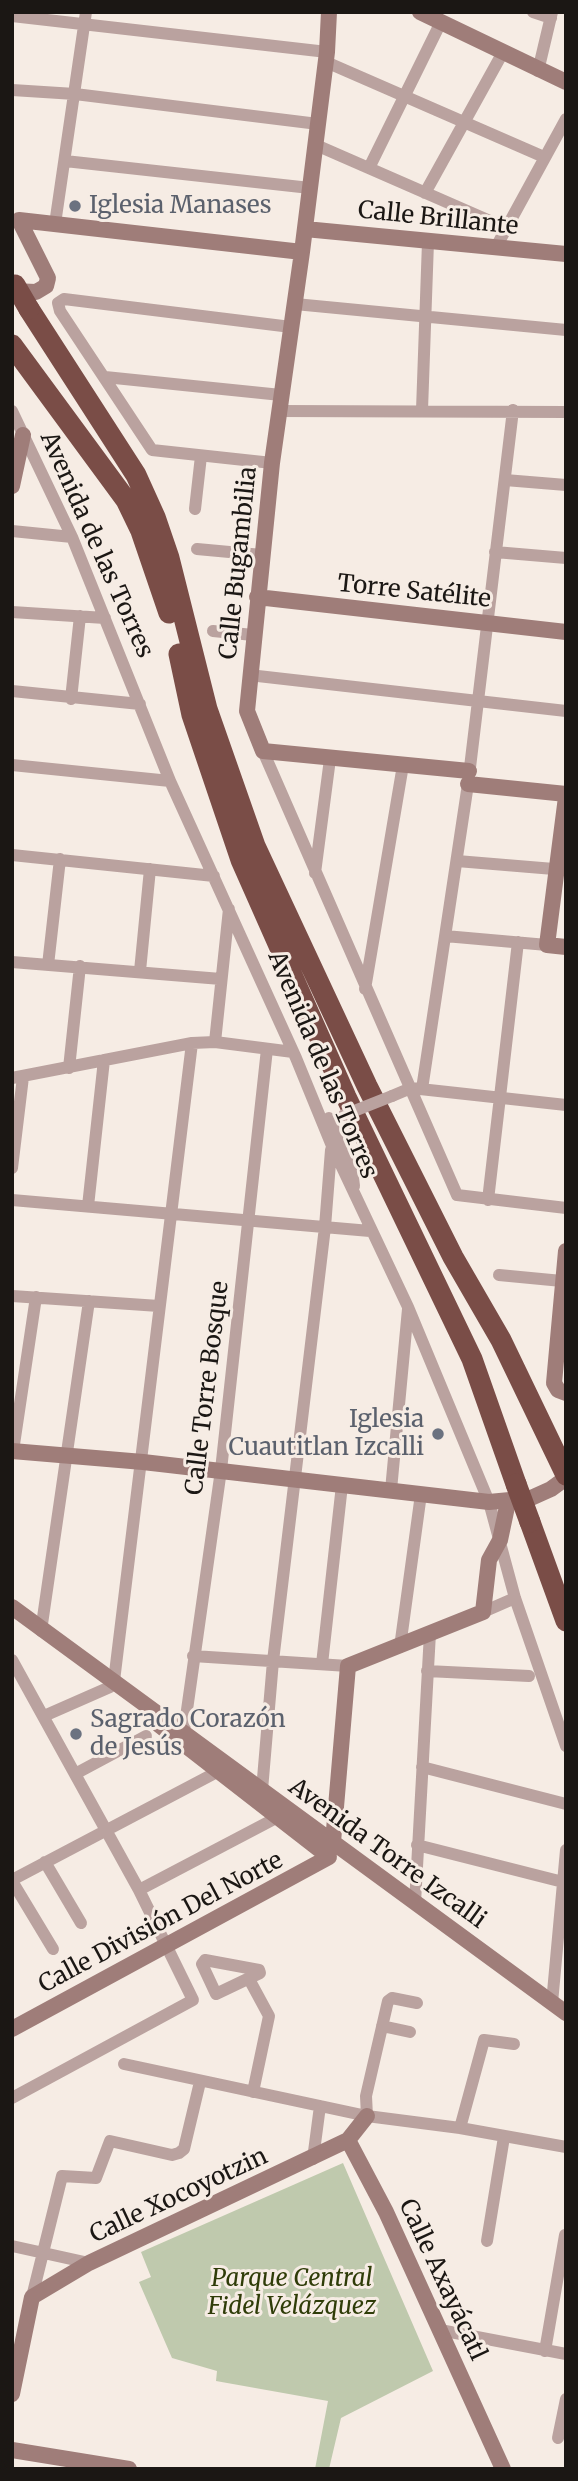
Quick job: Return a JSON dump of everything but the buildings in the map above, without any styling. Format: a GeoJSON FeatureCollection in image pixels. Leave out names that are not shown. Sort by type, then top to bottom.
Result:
{"type":"FeatureCollection","features":[{"type":"Feature","properties":{"kind":"highway"},"geometry":{"type":"LineString","coordinates":[[13,285],[136,475],[155,517],[169,558],[207,709],[255,846],[367,1086],[563,1469]]}},
{"type":"Feature","properties":{"kind":"highway"},"geometry":{"type":"LineString","coordinates":[[12,345],[126,500],[141,531],[165,597],[192,715],[241,860],[346,1097],[472,1359],[512,1493],[530,1522],[566,1621]]}},
{"type":"Feature","properties":{"kind":"street","name":"Calle Bugambilia"},"geometry":{"type":"LineString","coordinates":[[329,12],[327,57],[316,145],[272,463],[247,711],[365,989],[416,1089],[454,1189],[463,1198],[488,1200]]}},
{"type":"Feature","properties":{"kind":"street"},"geometry":{"type":"LineString","coordinates":[[420,12],[502,54],[566,82]]}},
{"type":"Feature","properties":{"kind":"street"},"geometry":{"type":"LineString","coordinates":[[533,12],[551,15],[538,71]]}},
{"type":"Feature","properties":{"kind":"street"},"geometry":{"type":"LineString","coordinates":[[12,16],[85,19],[327,57],[404,98],[544,158]]}},
{"type":"Feature","properties":{"kind":"street"},"geometry":{"type":"LineString","coordinates":[[55,224],[85,19]]}},
{"type":"Feature","properties":{"kind":"street"},"geometry":{"type":"LineString","coordinates":[[369,168],[440,23]]}},
{"type":"Feature","properties":{"kind":"street"},"geometry":{"type":"LineString","coordinates":[[425,193],[502,54]]}},
{"type":"Feature","properties":{"kind":"street"},"geometry":{"type":"LineString","coordinates":[[12,90],[75,94],[318,124]]}},
{"type":"Feature","properties":{"kind":"street"},"geometry":{"type":"LineString","coordinates":[[495,249],[566,119]]}},
{"type":"Feature","properties":{"kind":"street"},"geometry":{"type":"LineString","coordinates":[[316,145],[506,228]]}},
{"type":"Feature","properties":{"kind":"street"},"geometry":{"type":"LineString","coordinates":[[65,161],[310,188]]}},
{"type":"Feature","properties":{"kind":"street"},"geometry":{"type":"LineString","coordinates":[[15,214],[55,224],[302,252]]}},
{"type":"Feature","properties":{"kind":"street"},"geometry":{"type":"LineString","coordinates":[[13,285],[37,292],[46,286],[47,272],[15,214]]}},
{"type":"Feature","properties":{"kind":"street","name":"Calle Brillante"},"geometry":{"type":"LineString","coordinates":[[305,229],[566,254]]}},
{"type":"Feature","properties":{"kind":"street"},"geometry":{"type":"LineString","coordinates":[[422,410],[428,242]]}},
{"type":"Feature","properties":{"kind":"street"},"geometry":{"type":"LineString","coordinates":[[272,463],[152,450],[60,311],[58,303],[64,299],[291,327]]}},
{"type":"Feature","properties":{"kind":"street"},"geometry":{"type":"LineString","coordinates":[[295,304],[566,330]]}},
{"type":"Feature","properties":{"kind":"street"},"geometry":{"type":"LineString","coordinates":[[105,377],[280,403],[422,410],[566,412]]}},
{"type":"Feature","properties":{"kind":"street"},"geometry":{"type":"LineString","coordinates":[[416,1089],[445,936],[469,778],[513,410]]}},
{"type":"Feature","properties":{"kind":"street"},"geometry":{"type":"LineString","coordinates":[[12,486],[16,423]]}},
{"type":"Feature","properties":{"kind":"street","name":"Avenida de las Torres"},"geometry":{"type":"LineString","coordinates":[[16,423],[72,537],[170,781],[295,1055],[370,1231],[408,1307],[489,1502],[515,1598],[566,1746]]}},
{"type":"Feature","properties":{"kind":"street"},"geometry":{"type":"LineString","coordinates":[[195,509],[201,456]]}},
{"type":"Feature","properties":{"kind":"street"},"geometry":{"type":"LineString","coordinates":[[505,480],[566,485]]}},
{"type":"Feature","properties":{"kind":"street"},"geometry":{"type":"LineString","coordinates":[[12,531],[72,537]]}},
{"type":"Feature","properties":{"kind":"street"},"geometry":{"type":"LineString","coordinates":[[197,549],[262,555]]}},
{"type":"Feature","properties":{"kind":"street"},"geometry":{"type":"LineString","coordinates":[[495,552],[566,558]]}},
{"type":"Feature","properties":{"kind":"street","name":"Torre Satélite"},"geometry":{"type":"LineString","coordinates":[[257,597],[566,632]]}},
{"type":"Feature","properties":{"kind":"street"},"geometry":{"type":"LineString","coordinates":[[12,612],[106,618]]}},
{"type":"Feature","properties":{"kind":"street"},"geometry":{"type":"LineString","coordinates":[[71,699],[80,615]]}},
{"type":"Feature","properties":{"kind":"street"},"geometry":{"type":"LineString","coordinates":[[213,631],[253,635]]}},
{"type":"Feature","properties":{"kind":"street"},"geometry":{"type":"LineString","coordinates":[[249,675],[566,711]]}},
{"type":"Feature","properties":{"kind":"street"},"geometry":{"type":"LineString","coordinates":[[12,691],[140,704]]}},
{"type":"Feature","properties":{"kind":"street"},"geometry":{"type":"LineString","coordinates":[[263,751],[403,765],[566,796],[561,870],[547,945]]}},
{"type":"Feature","properties":{"kind":"street"},"geometry":{"type":"LineString","coordinates":[[315,873],[330,759]]}},
{"type":"Feature","properties":{"kind":"street"},"geometry":{"type":"LineString","coordinates":[[12,765],[170,781]]}},
{"type":"Feature","properties":{"kind":"street"},"geometry":{"type":"LineString","coordinates":[[365,989],[403,765]]}},
{"type":"Feature","properties":{"kind":"street"},"geometry":{"type":"LineString","coordinates":[[12,856],[214,876]]}},
{"type":"Feature","properties":{"kind":"street"},"geometry":{"type":"LineString","coordinates":[[48,965],[61,859]]}},
{"type":"Feature","properties":{"kind":"street"},"geometry":{"type":"LineString","coordinates":[[457,861],[561,870]]}},
{"type":"Feature","properties":{"kind":"street"},"geometry":{"type":"LineString","coordinates":[[140,971],[150,869]]}},
{"type":"Feature","properties":{"kind":"street"},"geometry":{"type":"LineString","coordinates":[[215,1042],[229,909]]}},
{"type":"Feature","properties":{"kind":"street"},"geometry":{"type":"LineString","coordinates":[[445,936],[566,947]]}},
{"type":"Feature","properties":{"kind":"street"},"geometry":{"type":"LineString","coordinates":[[518,943],[488,1200],[566,1208]]}},
{"type":"Feature","properties":{"kind":"street"},"geometry":{"type":"LineString","coordinates":[[12,962],[221,979]]}},
{"type":"Feature","properties":{"kind":"street"},"geometry":{"type":"LineString","coordinates":[[69,1068],[80,967]]}},
{"type":"Feature","properties":{"kind":"street"},"geometry":{"type":"LineString","coordinates":[[12,1168],[18,1078],[192,1043],[215,1042],[295,1055],[308,1071],[352,1170],[355,1197]]}},
{"type":"Feature","properties":{"kind":"street"},"geometry":{"type":"LineString","coordinates":[[112,1684],[143,1462],[159,1306],[192,1043]]}},
{"type":"Feature","properties":{"kind":"street","name":"Calle Torre Bosque"},"geometry":{"type":"LineString","coordinates":[[184,1731],[221,1470],[267,1049]]}},
{"type":"Feature","properties":{"kind":"street"},"geometry":{"type":"LineString","coordinates":[[88,1206],[104,1060]]}},
{"type":"Feature","properties":{"kind":"street"},"geometry":{"type":"LineString","coordinates":[[330,1121],[416,1089],[566,1105]]}},
{"type":"Feature","properties":{"kind":"street"},"geometry":{"type":"LineString","coordinates":[[262,1790],[273,1661],[326,1227],[332,1146]]}},
{"type":"Feature","properties":{"kind":"street"},"geometry":{"type":"LineString","coordinates":[[12,1200],[370,1231]]}},
{"type":"Feature","properties":{"kind":"street"},"geometry":{"type":"LineString","coordinates":[[566,1251],[554,1383],[558,1390],[566,1393]]}},
{"type":"Feature","properties":{"kind":"street"},"geometry":{"type":"LineString","coordinates":[[499,1275],[562,1281]]}},
{"type":"Feature","properties":{"kind":"street"},"geometry":{"type":"LineString","coordinates":[[12,1296],[159,1306]]}},
{"type":"Feature","properties":{"kind":"street"},"geometry":{"type":"LineString","coordinates":[[36,1297],[13,1451],[221,1470],[489,1502],[512,1493],[531,1498],[551,1489],[563,1469]]}},
{"type":"Feature","properties":{"kind":"street"},"geometry":{"type":"LineString","coordinates":[[41,1630],[89,1301]]}},
{"type":"Feature","properties":{"kind":"street"},"geometry":{"type":"LineString","coordinates":[[391,1490],[408,1307]]}},
{"type":"Feature","properties":{"kind":"street"},"geometry":{"type":"LineString","coordinates":[[322,1664],[342,1485]]}},
{"type":"Feature","properties":{"kind":"street"},"geometry":{"type":"LineString","coordinates":[[483,1612],[489,1560],[500,1540],[512,1493]]}},
{"type":"Feature","properties":{"kind":"street"},"geometry":{"type":"LineString","coordinates":[[400,1647],[421,1494]]}},
{"type":"Feature","properties":{"kind":"street"},"geometry":{"type":"LineString","coordinates":[[193,1656],[348,1666],[515,1598]]}},
{"type":"Feature","properties":{"kind":"street","name":"Avenida Torre Izcalli"},"geometry":{"type":"LineString","coordinates":[[12,1607],[112,1684],[184,1731],[262,1790],[331,1850],[415,1903],[566,2013]]}},
{"type":"Feature","properties":{"kind":"street"},"geometry":{"type":"LineString","coordinates":[[415,1903],[430,1633]]}},
{"type":"Feature","properties":{"kind":"street"},"geometry":{"type":"LineString","coordinates":[[12,1660],[139,1890],[193,2000],[12,2098]]}},
{"type":"Feature","properties":{"kind":"street"},"geometry":{"type":"LineString","coordinates":[[112,1684],[218,1772],[278,1817],[331,1850],[348,1666]]}},
{"type":"Feature","properties":{"kind":"street"},"geometry":{"type":"LineString","coordinates":[[427,1671],[529,1676]]}},
{"type":"Feature","properties":{"kind":"street"},"geometry":{"type":"LineString","coordinates":[[44,1716],[112,1684]]}},
{"type":"Feature","properties":{"kind":"street"},"geometry":{"type":"LineString","coordinates":[[75,1774],[146,1736]]}},
{"type":"Feature","properties":{"kind":"street"},"geometry":{"type":"LineString","coordinates":[[422,1767],[566,1804]]}},
{"type":"Feature","properties":{"kind":"street"},"geometry":{"type":"LineString","coordinates":[[53,1949],[12,1880],[218,1772]]}},
{"type":"Feature","properties":{"kind":"street"},"geometry":{"type":"LineString","coordinates":[[139,1890],[278,1817]]}},
{"type":"Feature","properties":{"kind":"street"},"geometry":{"type":"LineString","coordinates":[[417,1845],[563,1882]]}},
{"type":"Feature","properties":{"kind":"street","name":"Calle División Del Norte"},"geometry":{"type":"LineString","coordinates":[[12,2029],[331,1850]]}},
{"type":"Feature","properties":{"kind":"street"},"geometry":{"type":"LineString","coordinates":[[552,2003],[566,1850]]}},
{"type":"Feature","properties":{"kind":"street"},"geometry":{"type":"LineString","coordinates":[[45,1862],[81,1923]]}},
{"type":"Feature","properties":{"kind":"street"},"geometry":{"type":"LineString","coordinates":[[249,1979],[269,2016],[253,2092]]}},
{"type":"Feature","properties":{"kind":"street"},"geometry":{"type":"LineString","coordinates":[[348,2140],[367,2116],[366,2096],[389,1999],[417,2003]]}},
{"type":"Feature","properties":{"kind":"street"},"geometry":{"type":"LineString","coordinates":[[382,2026],[410,2032]]}},
{"type":"Feature","properties":{"kind":"street"},"geometry":{"type":"LineString","coordinates":[[460,2128],[484,2040],[514,2044]]}},
{"type":"Feature","properties":{"kind":"street"},"geometry":{"type":"LineString","coordinates":[[124,2064],[367,2116],[460,2128],[566,2147]]}},
{"type":"Feature","properties":{"kind":"street"},"geometry":{"type":"LineString","coordinates":[[12,2394],[16,2353],[62,2176],[96,2178],[110,2141],[172,2155],[179,2153],[184,2149],[200,2082]]}},
{"type":"Feature","properties":{"kind":"street"},"geometry":{"type":"LineString","coordinates":[[313,2159],[320,2106]]}},
{"type":"Feature","properties":{"kind":"street"},"geometry":{"type":"LineString","coordinates":[[487,2241],[504,2137]]}},
{"type":"Feature","properties":{"kind":"street","name":"Calle Xocoyotzin"},"geometry":{"type":"LineString","coordinates":[[32,2297],[89,2263],[313,2159],[348,2140]]}},
{"type":"Feature","properties":{"kind":"street","name":"Calle Axayácatl"},"geometry":{"type":"LineString","coordinates":[[348,2140],[386,2212],[503,2469]]}},
{"type":"Feature","properties":{"kind":"street"},"geometry":{"type":"LineString","coordinates":[[545,2351],[565,2235]]}},
{"type":"Feature","properties":{"kind":"street"},"geometry":{"type":"LineString","coordinates":[[12,2246],[89,2263]]}},
{"type":"Feature","properties":{"kind":"street"},"geometry":{"type":"LineString","coordinates":[[440,2330],[566,2354]]}},
{"type":"Feature","properties":{"kind":"street"},"geometry":{"type":"LineString","coordinates":[[558,2438],[566,2399]]}},
{"type":"Feature","properties":{"kind":"street"},"geometry":{"type":"LineString","coordinates":[[12,2450],[129,2469]]}},
{"type":"Feature","properties":{"kind":"green space","name":"Parque Central Fidel Velázquez"},"geometry":{"type":"Polygon","coordinates":[[[343,2163],[433,2371],[341,2418],[329,2469],[315,2469],[328,2401],[216,2381],[217,2371],[172,2358],[139,2282],[151,2277],[141,2252],[343,2163]]]}},
{"type":"Feature","properties":{"kind":"place","name":"Iglesia Manases"},"geometry":{"type":"Point","coordinates":[75,206]}},
{"type":"Feature","properties":{"kind":"place","name":"Iglesia Cuautitlan Izcalli"},"geometry":{"type":"Point","coordinates":[438,1434]}},
{"type":"Feature","properties":{"kind":"place","name":"Sagrado Corazón de Jesús"},"geometry":{"type":"Point","coordinates":[76,1734]}}]}
